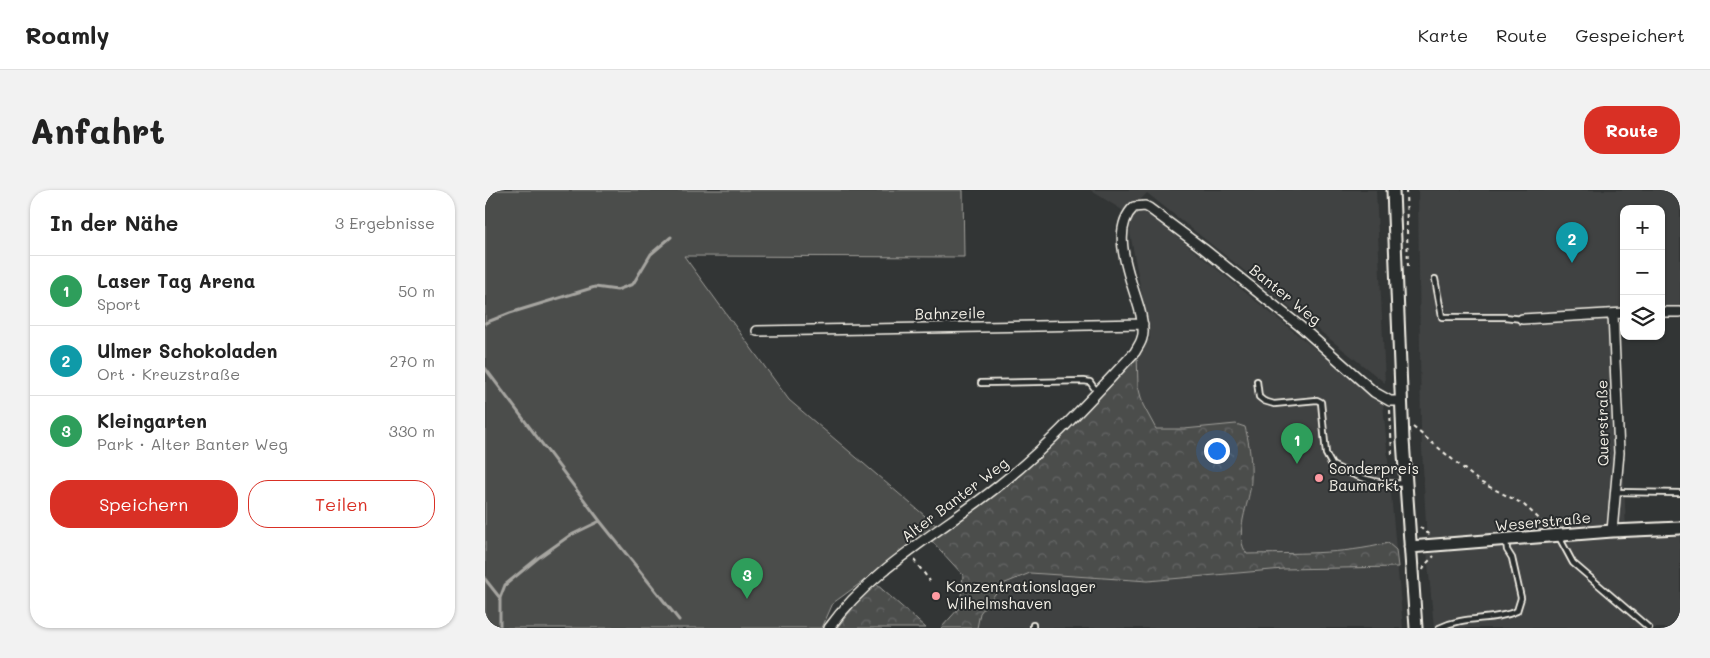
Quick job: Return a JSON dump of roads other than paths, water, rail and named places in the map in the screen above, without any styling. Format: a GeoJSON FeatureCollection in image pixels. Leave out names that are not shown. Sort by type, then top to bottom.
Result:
{"type":"FeatureCollection","features":[{"type":"Feature","properties":{"kind":"street"},"geometry":{"type":"LineString","coordinates":[[1393,190],[1405,483],[1416,628]]}},
{"type":"Feature","properties":{"kind":"street","name":"Alter Banter Weg"},"geometry":{"type":"LineString","coordinates":[[829,628],[851,600],[908,552],[996,488],[1042,450],[1135,352],[1142,338],[1143,324],[1127,268],[1123,235],[1125,219],[1129,212],[1134,207],[1140,205],[1149,208]]}},
{"type":"Feature","properties":{"kind":"street","name":"Banter Weg"},"geometry":{"type":"LineString","coordinates":[[1149,208],[1204,248],[1301,326],[1375,392],[1389,401],[1401,401]]}},
{"type":"Feature","properties":{"kind":"street"},"geometry":{"type":"LineString","coordinates":[[1665,312],[1680,312]]}},
{"type":"Feature","properties":{"kind":"street"},"geometry":{"type":"LineString","coordinates":[[1522,319],[1620,313]]}},
{"type":"Feature","properties":{"kind":"street","name":"Querstraße"},"geometry":{"type":"LineString","coordinates":[[1613,314],[1619,453],[1613,531]]}},
{"type":"Feature","properties":{"kind":"street","name":"Bahnzeile"},"geometry":{"type":"LineString","coordinates":[[757,330],[1143,324]]}},
{"type":"Feature","properties":{"kind":"street","name":"Weserstraße"},"geometry":{"type":"LineString","coordinates":[[1410,547],[1613,531],[1680,528]]}},
{"type":"Feature","properties":{"kind":"lane"},"geometry":{"type":"LineString","coordinates":[[1435,279],[1442,317],[1505,317],[1522,319]]}},
{"type":"Feature","properties":{"kind":"lane"},"geometry":{"type":"LineString","coordinates":[[1257,381],[1259,397],[1268,403],[1317,400],[1321,402],[1326,454],[1332,465],[1351,475],[1385,484],[1405,483]]}},
{"type":"Feature","properties":{"kind":"lane"},"geometry":{"type":"LineString","coordinates":[[981,383],[1090,382],[1097,392]]}},
{"type":"Feature","properties":{"kind":"lane"},"geometry":{"type":"LineString","coordinates":[[1616,492],[1680,492]]}},
{"type":"Feature","properties":{"kind":"lane"},"geometry":{"type":"LineString","coordinates":[[1558,536],[1573,563],[1649,628]]}},
{"type":"Feature","properties":{"kind":"lane"},"geometry":{"type":"LineString","coordinates":[[1439,628],[1451,622],[1506,616],[1517,612],[1521,598],[1512,558],[1507,550],[1506,540]]}},
{"type":"Feature","properties":{"kind":"waterway"},"geometry":{"type":"LineString","coordinates":[[485,323],[510,313],[595,287],[617,290],[633,284],[651,254],[671,237]]}},
{"type":"Feature","properties":{"kind":"waterway"},"geometry":{"type":"LineString","coordinates":[[485,368],[600,521]]}},
{"type":"Feature","properties":{"kind":"waterway"},"geometry":{"type":"LineString","coordinates":[[500,628],[500,598],[505,585],[569,536],[600,521],[679,620]]}},
{"type":"Feature","properties":{"kind":"waterway"},"geometry":{"type":"LineString","coordinates":[[485,579],[500,598]]}},
{"type":"Feature","properties":{"kind":"place","name":"Ulmer Schokoladen"},"geometry":{"type":"Point","coordinates":[1572,263]}},
{"type":"Feature","properties":{"kind":"place","name":"Laser Tag Arena"},"geometry":{"type":"Point","coordinates":[1297,464]}},
{"type":"Feature","properties":{"kind":"place","name":"Sonderpreis Baumarkt"},"geometry":{"type":"Point","coordinates":[1319,478]}},
{"type":"Feature","properties":{"kind":"place","name":"Konzentrationslager Wilhelmshaven"},"geometry":{"type":"Point","coordinates":[936,596]}},
{"type":"Feature","properties":{"kind":"place","name":"Kleingarten"},"geometry":{"type":"Point","coordinates":[747,599]}}]}
